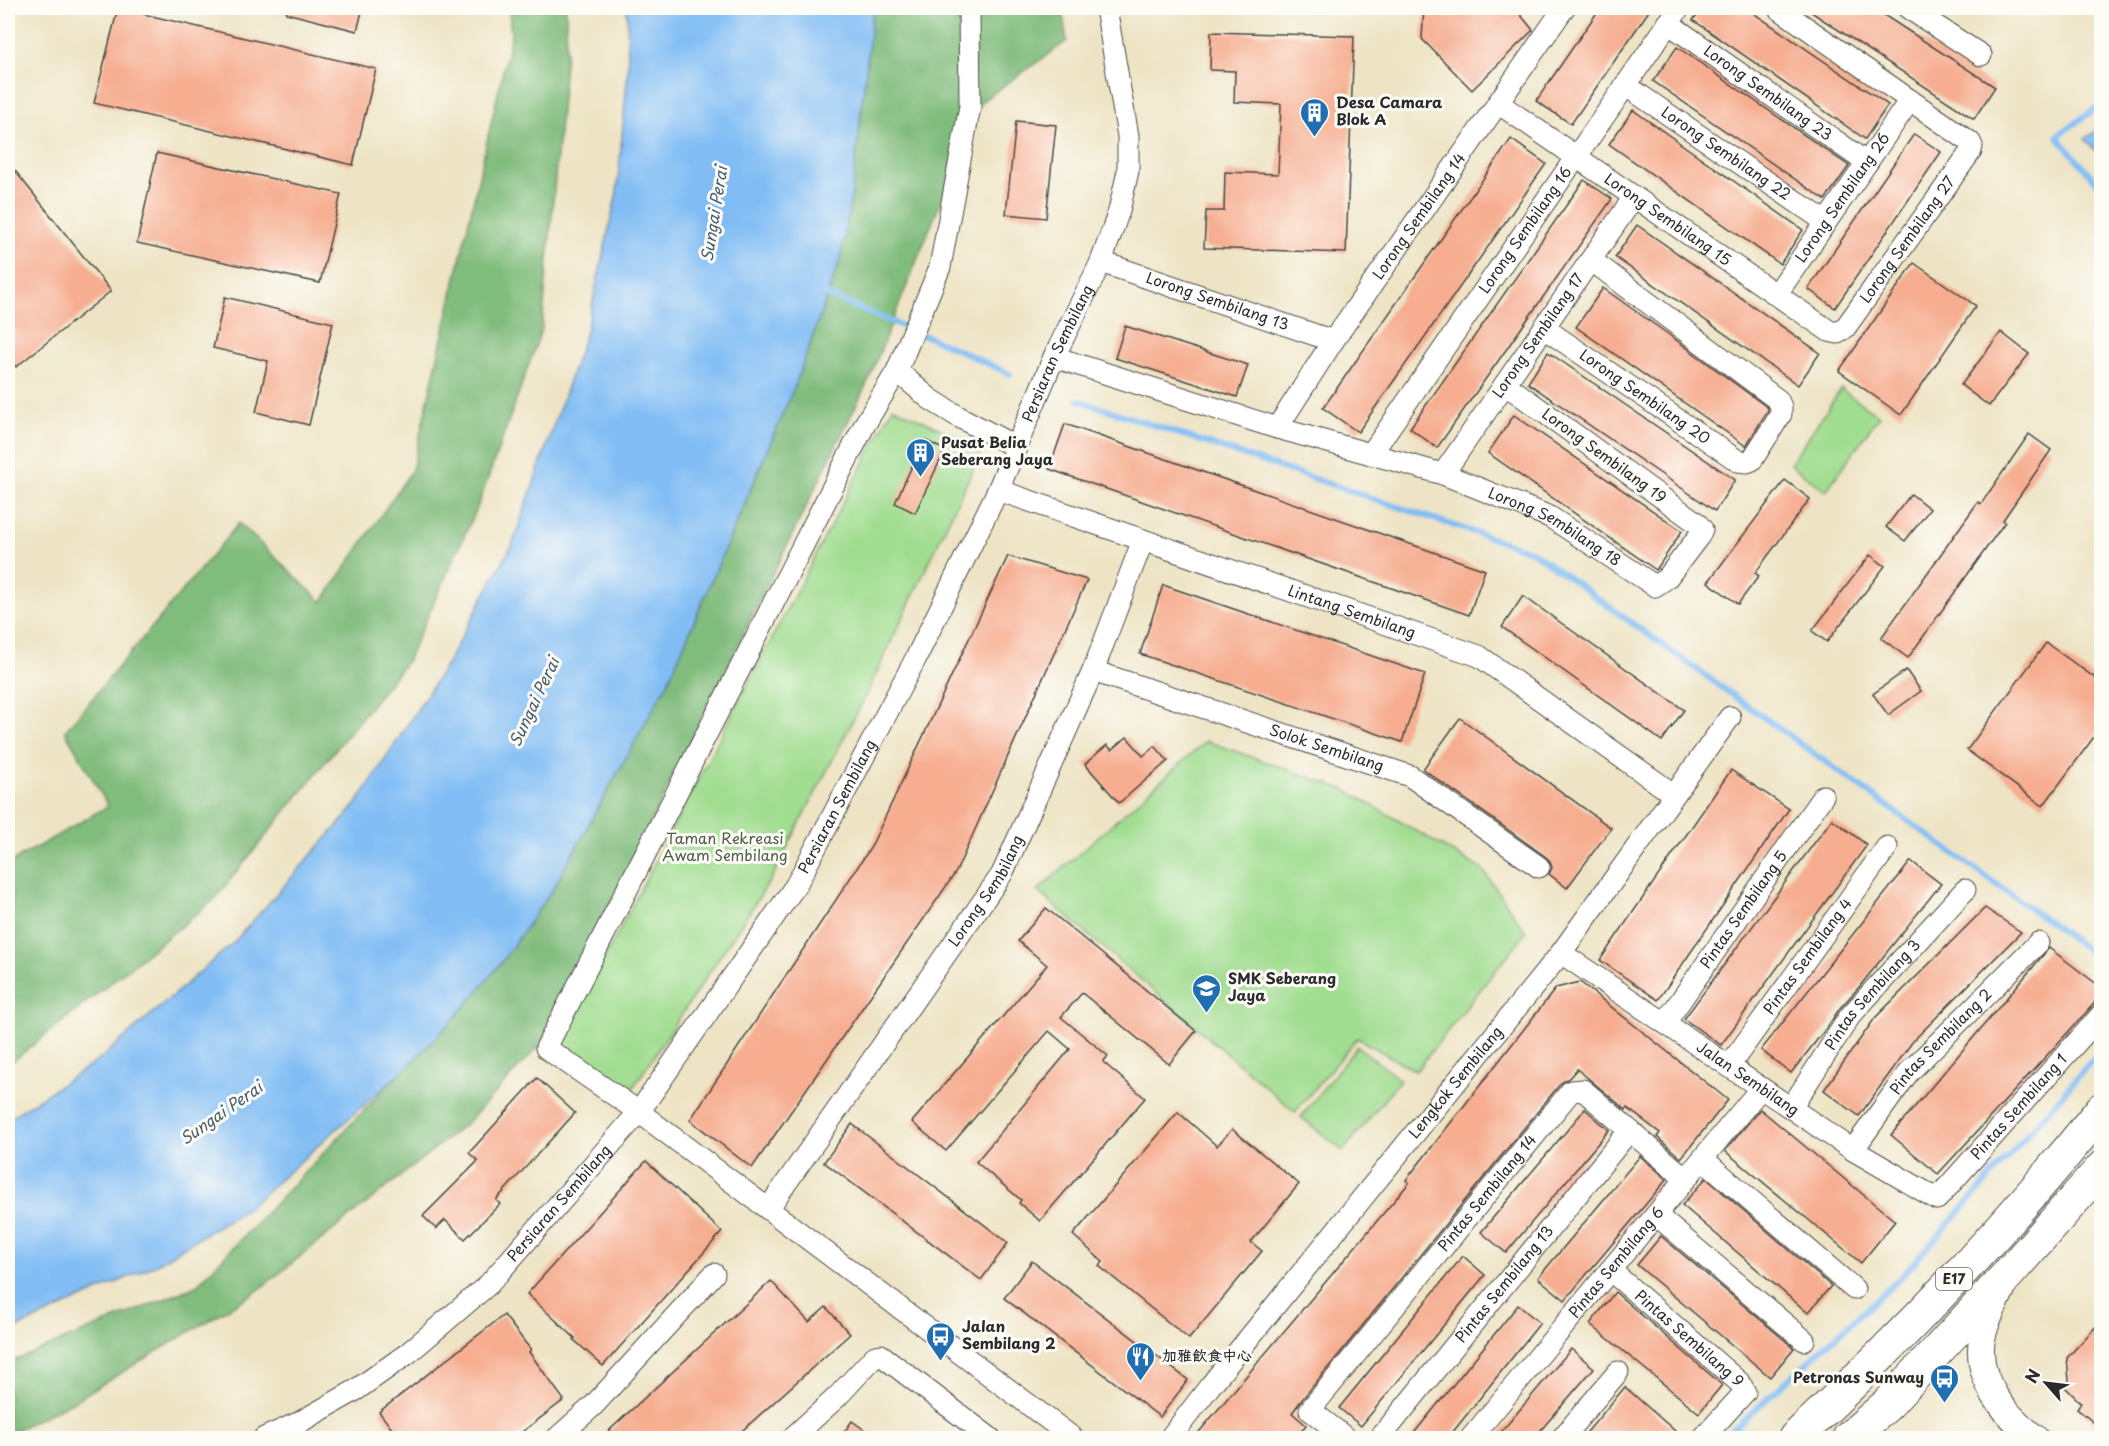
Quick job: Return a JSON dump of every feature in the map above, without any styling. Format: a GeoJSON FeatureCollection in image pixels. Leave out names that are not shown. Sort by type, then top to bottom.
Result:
{"type":"FeatureCollection","features":[{"type":"Feature","properties":{"kind":"highway","name":"E17"},"geometry":{"type":"LineString","coordinates":[[1795,1438],[1846,1390],[1983,1248],[2040,1185],[2102,1109]]}},
{"type":"Feature","properties":{"kind":"highway","name":"E17"},"geometry":{"type":"LineString","coordinates":[[1849,1438],[1888,1404],[2102,1168]]}},
{"type":"Feature","properties":{"kind":"street"},"geometry":{"type":"LineString","coordinates":[[969,8],[969,106],[940,267],[897,371],[859,435],[546,1048],[639,1112],[1073,1438]]}},
{"type":"Feature","properties":{"kind":"street","name":"Persiaran Sembilang"},"geometry":{"type":"LineString","coordinates":[[264,1438],[300,1422],[356,1390],[407,1354],[463,1308],[515,1257],[639,1112],[796,885],[916,658],[998,490],[1054,357],[1101,262],[1119,211],[1128,171],[1128,136],[1106,8]]}},
{"type":"Feature","properties":{"kind":"street","name":"Lorong Sembilang 14"},"geometry":{"type":"LineString","coordinates":[[1277,428],[1334,341],[1564,8]]}},
{"type":"Feature","properties":{"kind":"street"},"geometry":{"type":"LineString","coordinates":[[1778,8],[1910,100]]}},
{"type":"Feature","properties":{"kind":"street"},"geometry":{"type":"LineString","coordinates":[[1908,8],[1981,55]]}},
{"type":"Feature","properties":{"kind":"street","name":"Lorong Sembilang 16"},"geometry":{"type":"LineString","coordinates":[[1371,454],[1674,15]]}},
{"type":"Feature","properties":{"kind":"street","name":"Lorong Sembilang 23"},"geometry":{"type":"LineString","coordinates":[[1674,15],[1867,163]]}},
{"type":"Feature","properties":{"kind":"street","name":"Lorong Sembilang 22"},"geometry":{"type":"LineString","coordinates":[[1625,85],[1827,222]]}},
{"type":"Feature","properties":{"kind":"street","name":"Lorong Sembilang 27"},"geometry":{"type":"LineString","coordinates":[[1838,333],[1845,328],[1971,152],[1970,142],[1910,100]]}},
{"type":"Feature","properties":{"kind":"street","name":"Lorong Sembilang 26"},"geometry":{"type":"LineString","coordinates":[[1776,295],[1910,100]]}},
{"type":"Feature","properties":{"kind":"street","name":"Lorong Sembilang 15"},"geometry":{"type":"LineString","coordinates":[[1498,103],[1829,332],[1838,333]]}},
{"type":"Feature","properties":{"kind":"street","name":"Lorong Sembilang 17"},"geometry":{"type":"LineString","coordinates":[[1443,474],[1634,197]]}},
{"type":"Feature","properties":{"kind":"street","name":"Lorong Sembilang 20"},"geometry":{"type":"LineString","coordinates":[[1544,328],[1738,461],[1752,460],[1781,414],[1778,400],[1591,261]]}},
{"type":"Feature","properties":{"kind":"street","name":"Lorong Sembilang 13"},"geometry":{"type":"LineString","coordinates":[[1101,262],[1334,341]]}},
{"type":"Feature","properties":{"kind":"street"},"geometry":{"type":"LineString","coordinates":[[1054,357],[1277,428],[1443,474]]}},
{"type":"Feature","properties":{"kind":"street"},"geometry":{"type":"LineString","coordinates":[[897,371],[930,399],[1016,447]]}},
{"type":"Feature","properties":{"kind":"street","name":"Lorong Sembilang 19"},"geometry":{"type":"LineString","coordinates":[[1505,384],[1697,523],[1702,529],[1667,579],[1661,583]]}},
{"type":"Feature","properties":{"kind":"street","name":"Lorong Sembilang 18"},"geometry":{"type":"LineString","coordinates":[[1443,474],[1550,517],[1655,586],[1661,583]]}},
{"type":"Feature","properties":{"kind":"street","name":"Lintang Sembilang"},"geometry":{"type":"LineString","coordinates":[[998,490],[1479,656],[1673,794]]}},
{"type":"Feature","properties":{"kind":"street","name":"Lorong Sembilang"},"geometry":{"type":"LineString","coordinates":[[768,1209],[1002,874],[1093,671],[1143,540]]}},
{"type":"Feature","properties":{"kind":"street","name":"Solok Sembilang"},"geometry":{"type":"LineString","coordinates":[[1093,671],[1410,776],[1539,867]]}},
{"type":"Feature","properties":{"kind":"street","name":"Lengkok Sembilang"},"geometry":{"type":"LineString","coordinates":[[1170,1438],[1561,953],[1730,717]]}},
{"type":"Feature","properties":{"kind":"street","name":"Pintas Sembilang 5"},"geometry":{"type":"LineString","coordinates":[[1665,1023],[1823,795]]}},
{"type":"Feature","properties":{"kind":"street","name":"Pintas Sembilang 4"},"geometry":{"type":"LineString","coordinates":[[1729,1066],[1887,847]]}},
{"type":"Feature","properties":{"kind":"street","name":"Pintas Sembilang 3"},"geometry":{"type":"LineString","coordinates":[[1791,1108],[1850,1016],[1965,890]]}},
{"type":"Feature","properties":{"kind":"street","name":"Pintas Sembilang 2"},"geometry":{"type":"LineString","coordinates":[[1853,1149],[1908,1073],[2038,943]]}},
{"type":"Feature","properties":{"kind":"street","name":"Jalan Sembilang"},"geometry":{"type":"LineString","coordinates":[[1561,953],[1853,1149],[1937,1199]]}},
{"type":"Feature","properties":{"kind":"street","name":"Pintas Sembilang 1"},"geometry":{"type":"LineString","coordinates":[[1937,1199],[2102,1014]]}},
{"type":"Feature","properties":{"kind":"street","name":"Pintas Sembilang 6"},"geometry":{"type":"LineString","coordinates":[[1471,1438],[1761,1088]]}},
{"type":"Feature","properties":{"kind":"street","name":"Pintas Sembilang 14"},"geometry":{"type":"LineString","coordinates":[[1346,1438],[1310,1410],[1571,1090],[1583,1090],[1686,1179]]}},
{"type":"Feature","properties":{"kind":"street","name":"Pintas Sembilang 13"},"geometry":{"type":"LineString","coordinates":[[1380,1438],[1629,1131]]}},
{"type":"Feature","properties":{"kind":"street"},"geometry":{"type":"LineString","coordinates":[[1703,1159],[1854,1289]]}},
{"type":"Feature","properties":{"kind":"street"},"geometry":{"type":"LineString","coordinates":[[1656,1215],[1804,1340]]}},
{"type":"Feature","properties":{"kind":"street","name":"Pintas Sembilang 9"},"geometry":{"type":"LineString","coordinates":[[1610,1270],[1740,1383],[1745,1392],[1703,1438]]}},
{"type":"Feature","properties":{"kind":"street"},"geometry":{"type":"LineString","coordinates":[[2009,1273],[1987,1323],[1981,1349],[1984,1368],[1993,1393],[2005,1412],[2035,1438]]}},
{"type":"Feature","properties":{"kind":"street"},"geometry":{"type":"LineString","coordinates":[[558,1438],[594,1405],[714,1274]]}},
{"type":"Feature","properties":{"kind":"street"},"geometry":{"type":"LineString","coordinates":[[792,1438],[837,1398],[875,1356],[881,1355],[990,1438]]}},
{"type":"Feature","properties":{"kind":"street"},"geometry":{"type":"LineString","coordinates":[[1562,1438],[1618,1372]]}},
{"type":"Feature","properties":{"kind":"green space"},"geometry":{"type":"Polygon","coordinates":[[[509,8],[566,8],[566,52],[542,328],[478,506],[407,661],[214,900],[8,1065],[8,864],[108,806],[65,731],[239,523],[322,602],[412,470],[511,36],[509,8]]]}},
{"type":"Feature","properties":{"kind":"green space"},"geometry":{"type":"Polygon","coordinates":[[[873,8],[1062,8],[1067,41],[981,102],[869,379],[541,1044],[468,1122],[256,1292],[76,1400],[8,1434],[8,1363],[196,1286],[457,1016],[553,889],[668,682],[796,383],[840,260],[852,193],[873,8]]]}},
{"type":"Feature","properties":{"kind":"green space"},"geometry":{"type":"Polygon","coordinates":[[[1841,389],[1879,416],[1826,491],[1790,464],[1841,389]]]}},
{"type":"Feature","properties":{"kind":"green space","name":"Taman Rekreasi Awam Sembilang"},"geometry":{"type":"Polygon","coordinates":[[[893,407],[983,448],[866,695],[771,879],[631,1091],[558,1047],[893,407]]]}},
{"type":"Feature","properties":{"kind":"green space"},"geometry":{"type":"Polygon","coordinates":[[[1206,741],[1346,790],[1483,870],[1526,932],[1416,1071],[1357,1038],[1295,1112],[1037,891],[1206,741]]]}},
{"type":"Feature","properties":{"kind":"green space"},"geometry":{"type":"Polygon","coordinates":[[[1357,1046],[1400,1080],[1343,1151],[1301,1117],[1357,1046]]]}},
{"type":"Feature","properties":{"kind":"water","name":"Sungai Perai"},"geometry":{"type":"Polygon","coordinates":[[[627,8],[873,8],[852,193],[840,260],[796,383],[668,682],[553,889],[501,963],[457,1016],[409,1065],[249,1207],[153,1266],[8,1332],[8,1119],[99,1060],[233,943],[355,806],[446,665],[513,543],[586,332],[617,192],[628,68],[627,8]]]}},
{"type":"Feature","properties":{"kind":"water"},"geometry":{"type":"Polygon","coordinates":[[[2101,127],[2101,157],[2085,139],[2101,127]]]}},
{"type":"Feature","properties":{"kind":"building"},"geometry":{"type":"Polygon","coordinates":[[[118,8],[376,69],[353,165],[94,103],[118,8]]]}},
{"type":"Feature","properties":{"kind":"building"},"geometry":{"type":"Polygon","coordinates":[[[287,8],[363,8],[357,31],[286,13],[287,8]]]}},
{"type":"Feature","properties":{"kind":"building"},"geometry":{"type":"Polygon","coordinates":[[[1424,8],[1515,8],[1533,30],[1472,90],[1422,39],[1424,8]]]}},
{"type":"Feature","properties":{"kind":"building"},"geometry":{"type":"Polygon","coordinates":[[[1600,8],[1651,8],[1571,124],[1536,101],[1600,8]]]}},
{"type":"Feature","properties":{"kind":"building"},"geometry":{"type":"Polygon","coordinates":[[[1702,8],[1746,8],[1888,105],[1865,139],[1693,20],[1702,8]]]}},
{"type":"Feature","properties":{"kind":"building"},"geometry":{"type":"Polygon","coordinates":[[[1805,8],[1873,8],[1995,87],[1974,119],[1805,8]]]}},
{"type":"Feature","properties":{"kind":"building","name":"Desa Camara Blok A"},"geometry":{"type":"Polygon","coordinates":[[[1211,32],[1354,36],[1346,253],[1204,248],[1206,211],[1224,211],[1225,172],[1278,174],[1281,104],[1234,102],[1235,71],[1210,70],[1211,32]]]}},
{"type":"Feature","properties":{"kind":"building"},"geometry":{"type":"Polygon","coordinates":[[[1677,47],[1849,166],[1825,200],[1653,81],[1677,47]]]}},
{"type":"Feature","properties":{"kind":"building"},"geometry":{"type":"Polygon","coordinates":[[[1633,110],[1803,230],[1780,264],[1609,144],[1633,110]]]}},
{"type":"Feature","properties":{"kind":"building"},"geometry":{"type":"Polygon","coordinates":[[[1016,121],[1056,125],[1046,218],[1006,214],[1016,121]]]}},
{"type":"Feature","properties":{"kind":"building"},"geometry":{"type":"Polygon","coordinates":[[[1914,134],[1941,152],[1835,308],[1808,289],[1914,134]]]}},
{"type":"Feature","properties":{"kind":"building"},"geometry":{"type":"Polygon","coordinates":[[[1511,139],[1546,164],[1358,432],[1323,408],[1511,139]]]}},
{"type":"Feature","properties":{"kind":"building"},"geometry":{"type":"Polygon","coordinates":[[[157,153],[341,194],[320,283],[137,243],[157,153]]]}},
{"type":"Feature","properties":{"kind":"building"},"geometry":{"type":"Polygon","coordinates":[[[8,162],[111,291],[16,367],[8,356],[8,162]]]}},
{"type":"Feature","properties":{"kind":"building"},"geometry":{"type":"Polygon","coordinates":[[[1584,180],[1612,199],[1437,448],[1410,428],[1584,180]]]}},
{"type":"Feature","properties":{"kind":"building"},"geometry":{"type":"Polygon","coordinates":[[[1637,225],[1820,353],[1798,385],[1615,257],[1637,225]]]}},
{"type":"Feature","properties":{"kind":"building"},"geometry":{"type":"Polygon","coordinates":[[[1914,263],[1976,306],[1901,415],[1839,371],[1914,263]]]}},
{"type":"Feature","properties":{"kind":"building"},"geometry":{"type":"Polygon","coordinates":[[[1603,288],[1768,408],[1746,446],[1576,327],[1603,288]]]}},
{"type":"Feature","properties":{"kind":"building"},"geometry":{"type":"Polygon","coordinates":[[[225,297],[333,323],[309,425],[256,412],[268,361],[213,348],[225,297]]]}},
{"type":"Feature","properties":{"kind":"building"},"geometry":{"type":"Polygon","coordinates":[[[1125,326],[1248,365],[1237,397],[1115,358],[1125,326]]]}},
{"type":"Feature","properties":{"kind":"building"},"geometry":{"type":"Polygon","coordinates":[[[2001,332],[2029,354],[1989,406],[1961,385],[2001,332]]]}},
{"type":"Feature","properties":{"kind":"building"},"geometry":{"type":"Polygon","coordinates":[[[1548,352],[1735,480],[1715,511],[1528,383],[1548,352]]]}},
{"type":"Feature","properties":{"kind":"building"},"geometry":{"type":"Polygon","coordinates":[[[1514,415],[1682,531],[1656,570],[1488,453],[1514,415]]]}},
{"type":"Feature","properties":{"kind":"building"},"geometry":{"type":"Polygon","coordinates":[[[1065,424],[1485,570],[1469,615],[1049,469],[1065,424]]]}},
{"type":"Feature","properties":{"kind":"building"},"geometry":{"type":"Polygon","coordinates":[[[2029,434],[2051,450],[2003,520],[2005,522],[1908,658],[1881,638],[1978,502],[1981,504],[2029,434]]]}},
{"type":"Feature","properties":{"kind":"building","name":"Pusat Belia Seberang Jaya"},"geometry":{"type":"Polygon","coordinates":[[[924,440],[945,450],[915,513],[895,503],[924,440]]]}},
{"type":"Feature","properties":{"kind":"building"},"geometry":{"type":"Polygon","coordinates":[[[1785,480],[1810,499],[1755,573],[1759,576],[1738,604],[1708,582],[1785,480]]]}},
{"type":"Feature","properties":{"kind":"building"},"geometry":{"type":"Polygon","coordinates":[[[1911,494],[1930,509],[1905,541],[1886,527],[1911,494]]]}},
{"type":"Feature","properties":{"kind":"building"},"geometry":{"type":"Polygon","coordinates":[[[1870,555],[1885,566],[1827,642],[1812,631],[1870,555]]]}},
{"type":"Feature","properties":{"kind":"building"},"geometry":{"type":"Polygon","coordinates":[[[1008,556],[1087,580],[956,872],[752,1168],[690,1120],[871,847],[1008,556]]]}},
{"type":"Feature","properties":{"kind":"building"},"geometry":{"type":"Polygon","coordinates":[[[1163,585],[1425,674],[1402,742],[1140,654],[1163,585]]]}},
{"type":"Feature","properties":{"kind":"building"},"geometry":{"type":"Polygon","coordinates":[[[1523,596],[1684,710],[1662,741],[1502,627],[1523,596]]]}},
{"type":"Feature","properties":{"kind":"building"},"geometry":{"type":"Polygon","coordinates":[[[2046,643],[2102,683],[2102,726],[2043,806],[1967,750],[2046,643]]]}},
{"type":"Feature","properties":{"kind":"building"},"geometry":{"type":"Polygon","coordinates":[[[1906,670],[1921,691],[1888,715],[1873,694],[1906,670]]]}},
{"type":"Feature","properties":{"kind":"building"},"geometry":{"type":"Polygon","coordinates":[[[1460,718],[1611,828],[1567,888],[1549,874],[1552,868],[1546,857],[1423,769],[1460,718]]]}},
{"type":"Feature","properties":{"kind":"building"},"geometry":{"type":"Polygon","coordinates":[[[1127,737],[1143,756],[1155,746],[1168,761],[1119,803],[1085,764],[1107,745],[1112,750],[1127,737]]]}},
{"type":"Feature","properties":{"kind":"building"},"geometry":{"type":"Polygon","coordinates":[[[1731,770],[1789,809],[1658,1000],[1600,960],[1731,770]]]}},
{"type":"Feature","properties":{"kind":"building"},"geometry":{"type":"Polygon","coordinates":[[[1832,819],[1867,845],[1721,1045],[1684,1019],[1832,819]]]}},
{"type":"Feature","properties":{"kind":"building"},"geometry":{"type":"Polygon","coordinates":[[[1911,861],[1941,884],[1840,1008],[1791,1073],[1761,1050],[1911,861]]]}},
{"type":"Feature","properties":{"kind":"building"},"geometry":{"type":"Polygon","coordinates":[[[1046,908],[1196,1031],[1169,1064],[1082,993],[1061,1017],[1108,1056],[1103,1062],[1145,1098],[1040,1221],[1019,1203],[1021,1200],[976,1162],[1070,1049],[1049,1031],[946,1151],[912,1122],[1047,965],[1018,941],[1046,908]]]}},
{"type":"Feature","properties":{"kind":"building"},"geometry":{"type":"Polygon","coordinates":[[[1985,908],[2021,932],[1913,1041],[1859,1116],[1824,1090],[1875,1018],[1985,908]]]}},
{"type":"Feature","properties":{"kind":"building"},"geometry":{"type":"Polygon","coordinates":[[[2049,948],[2102,988],[2102,995],[1938,1174],[1891,1135],[2049,948]]]}},
{"type":"Feature","properties":{"kind":"building"},"geometry":{"type":"Polygon","coordinates":[[[1580,982],[1728,1100],[1681,1158],[1657,1137],[1660,1133],[1627,1108],[1626,1110],[1577,1069],[1561,1083],[1300,1402],[1292,1413],[1306,1425],[1295,1438],[1194,1438],[1409,1183],[1406,1180],[1556,988],[1580,982]]]}},
{"type":"Feature","properties":{"kind":"building"},"geometry":{"type":"Polygon","coordinates":[[[537,1078],[575,1113],[496,1200],[500,1204],[465,1239],[445,1220],[436,1229],[423,1216],[478,1161],[469,1153],[537,1078]]]}},
{"type":"Feature","properties":{"kind":"building"},"geometry":{"type":"Polygon","coordinates":[[[1585,1109],[1609,1130],[1506,1253],[1481,1232],[1585,1109]]]}},
{"type":"Feature","properties":{"kind":"building"},"geometry":{"type":"Polygon","coordinates":[[[1760,1109],[1895,1221],[1861,1263],[1725,1151],[1760,1109]]]}},
{"type":"Feature","properties":{"kind":"building"},"geometry":{"type":"Polygon","coordinates":[[[1178,1112],[1217,1146],[1232,1129],[1299,1184],[1251,1242],[1262,1251],[1189,1339],[1099,1266],[1103,1262],[1073,1235],[1178,1112]]]}},
{"type":"Feature","properties":{"kind":"building"},"geometry":{"type":"Polygon","coordinates":[[[852,1124],[1008,1243],[981,1280],[824,1162],[852,1124]]]}},
{"type":"Feature","properties":{"kind":"building"},"geometry":{"type":"Polygon","coordinates":[[[1640,1156],[1667,1179],[1565,1300],[1538,1278],[1640,1156]]]}},
{"type":"Feature","properties":{"kind":"building"},"geometry":{"type":"Polygon","coordinates":[[[646,1161],[722,1232],[603,1366],[527,1294],[646,1161]]]}},
{"type":"Feature","properties":{"kind":"building"},"geometry":{"type":"Polygon","coordinates":[[[1706,1178],[1831,1286],[1808,1313],[1682,1205],[1706,1178]]]}},
{"type":"Feature","properties":{"kind":"building"},"geometry":{"type":"Polygon","coordinates":[[[1661,1236],[1794,1348],[1770,1377],[1637,1265],[1661,1236]]]}},
{"type":"Feature","properties":{"kind":"building"},"geometry":{"type":"Polygon","coordinates":[[[1463,1256],[1485,1275],[1361,1426],[1339,1408],[1463,1256]]]}},
{"type":"Feature","properties":{"kind":"building"},"geometry":{"type":"Polygon","coordinates":[[[1032,1261],[1188,1380],[1160,1417],[1004,1298],[1032,1261]]]}},
{"type":"Feature","properties":{"kind":"building"},"geometry":{"type":"Polygon","coordinates":[[[771,1281],[809,1322],[826,1307],[850,1334],[734,1438],[601,1438],[771,1281]]]}},
{"type":"Feature","properties":{"kind":"building"},"geometry":{"type":"Polygon","coordinates":[[[1615,1292],[1722,1385],[1699,1413],[1590,1324],[1615,1292]]]}},
{"type":"Feature","properties":{"kind":"building"},"geometry":{"type":"Polygon","coordinates":[[[1518,1305],[1540,1323],[1448,1438],[1410,1438],[1518,1305]]]}},
{"type":"Feature","properties":{"kind":"building"},"geometry":{"type":"Polygon","coordinates":[[[504,1315],[531,1350],[529,1352],[564,1400],[514,1438],[399,1438],[379,1412],[504,1315]]]}},
{"type":"Feature","properties":{"kind":"building"},"geometry":{"type":"Polygon","coordinates":[[[2102,1320],[2102,1429],[2077,1409],[2081,1403],[2064,1386],[2069,1381],[2067,1358],[2102,1320]]]}},
{"type":"Feature","properties":{"kind":"building"},"geometry":{"type":"Polygon","coordinates":[[[1571,1349],[1594,1368],[1534,1438],[1496,1438],[1571,1349]]]}},
{"type":"Feature","properties":{"kind":"building"},"geometry":{"type":"Polygon","coordinates":[[[1625,1387],[1683,1438],[1582,1438],[1625,1387]]]}},
{"type":"Feature","properties":{"kind":"building"},"geometry":{"type":"Polygon","coordinates":[[[852,1421],[876,1438],[840,1438],[852,1421]]]}},
{"type":"Feature","properties":{"kind":"waterway"},"geometry":{"type":"LineString","coordinates":[[2102,104],[2057,136],[2102,189]]}},
{"type":"Feature","properties":{"kind":"waterway"},"geometry":{"type":"LineString","coordinates":[[820,292],[952,347],[1010,374]]}},
{"type":"Feature","properties":{"kind":"waterway"},"geometry":{"type":"LineString","coordinates":[[1078,400],[1533,552],[2102,960]]}},
{"type":"Feature","properties":{"kind":"waterway"},"geometry":{"type":"LineString","coordinates":[[1724,1438],[1897,1281],[2102,1049]]}},
{"type":"Feature","properties":{"kind":"place","name":"Desa Camara Blok A"},"geometry":{"type":"Point","coordinates":[1315,138]}},
{"type":"Feature","properties":{"kind":"place","name":"Pusat Belia Seberang Jaya"},"geometry":{"type":"Point","coordinates":[920,478]}},
{"type":"Feature","properties":{"kind":"place","name":"SMK Seberang Jaya"},"geometry":{"type":"Point","coordinates":[1207,1014]}},
{"type":"Feature","properties":{"kind":"place","name":"Jalan Sembilang 2"},"geometry":{"type":"Point","coordinates":[941,1362]}},
{"type":"Feature","properties":{"kind":"place","name":"加雅飲食中心"},"geometry":{"type":"Point","coordinates":[1141,1382]}},
{"type":"Feature","properties":{"kind":"place","name":"Petronas Sunway"},"geometry":{"type":"Point","coordinates":[1945,1404]}}]}
